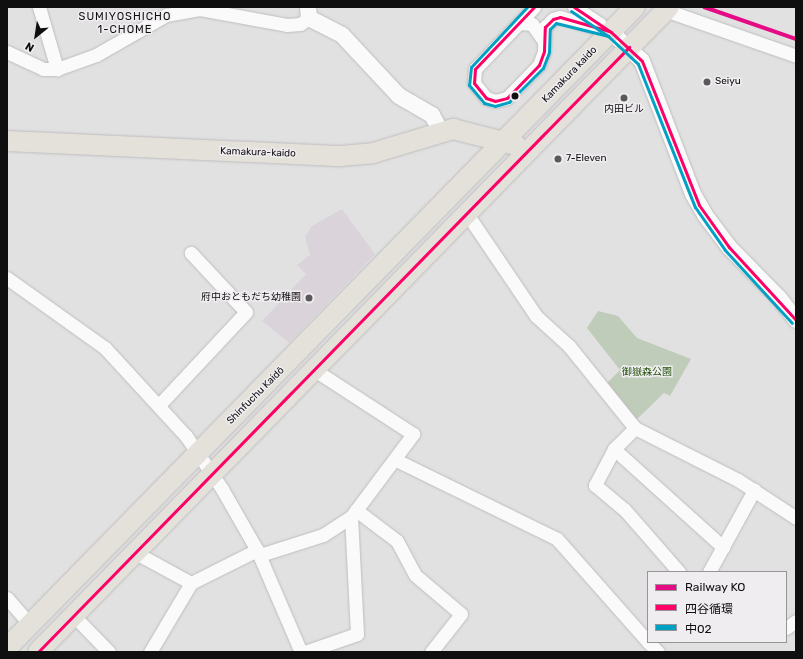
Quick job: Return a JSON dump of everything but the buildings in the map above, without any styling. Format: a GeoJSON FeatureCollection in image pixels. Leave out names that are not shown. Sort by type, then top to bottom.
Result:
{"type":"FeatureCollection","features":[{"type":"Feature","properties":{"kind":"main road","name":"Kamakura kaido"},"geometry":{"type":"LineString","coordinates":[[504,142],[635,7]]}},
{"type":"Feature","properties":{"kind":"main road"},"geometry":{"type":"LineString","coordinates":[[38,652],[316,371],[667,9]]}},
{"type":"Feature","properties":{"kind":"main road","name":"Kamakura-kaido"},"geometry":{"type":"LineString","coordinates":[[7,141],[341,156],[372,153],[441,132],[462,130],[504,142],[534,146]]}},
{"type":"Feature","properties":{"kind":"main road","name":"Shinfuchu Kaidō"},"geometry":{"type":"LineString","coordinates":[[7,648],[504,142]]}},
{"type":"Feature","properties":{"kind":"street"},"geometry":{"type":"LineString","coordinates":[[39,7],[57,69]]}},
{"type":"Feature","properties":{"kind":"street"},"geometry":{"type":"LineString","coordinates":[[534,7],[474,69],[474,83],[486,98],[495,101],[506,98],[539,65],[544,51],[545,27],[553,19],[560,17],[611,32]]}},
{"type":"Feature","properties":{"kind":"street"},"geometry":{"type":"LineString","coordinates":[[574,7],[611,32],[629,47],[642,61],[702,210],[729,247],[779,298],[796,320]]}},
{"type":"Feature","properties":{"kind":"street"},"geometry":{"type":"LineString","coordinates":[[7,52],[43,69],[57,69],[96,55],[166,15],[200,9],[287,24],[300,24],[308,13],[342,35],[399,96],[432,115],[441,132]]}},
{"type":"Feature","properties":{"kind":"street"},"geometry":{"type":"LineString","coordinates":[[667,9],[796,56]]}},
{"type":"Feature","properties":{"kind":"street"},"geometry":{"type":"LineString","coordinates":[[519,23],[532,24],[544,40]]}},
{"type":"Feature","properties":{"kind":"street"},"geometry":{"type":"LineString","coordinates":[[467,214],[536,316],[569,346],[635,428],[754,490],[796,518]]}},
{"type":"Feature","properties":{"kind":"street"},"geometry":{"type":"LineString","coordinates":[[159,405],[246,312],[191,253]]}},
{"type":"Feature","properties":{"kind":"street"},"geometry":{"type":"LineString","coordinates":[[7,278],[105,348],[159,405],[199,453],[259,552],[300,652]]}},
{"type":"Feature","properties":{"kind":"street"},"geometry":{"type":"LineString","coordinates":[[150,652],[192,583],[259,552],[323,535],[353,513],[396,460],[412,434],[316,371]]}},
{"type":"Feature","properties":{"kind":"street"},"geometry":{"type":"LineString","coordinates":[[635,428],[614,449],[595,485],[624,509],[678,571]]}},
{"type":"Feature","properties":{"kind":"street"},"geometry":{"type":"LineString","coordinates":[[614,449],[723,547]]}},
{"type":"Feature","properties":{"kind":"street"},"geometry":{"type":"LineString","coordinates":[[396,460],[557,539],[647,641]]}},
{"type":"Feature","properties":{"kind":"street"},"geometry":{"type":"LineString","coordinates":[[710,571],[754,490]]}},
{"type":"Feature","properties":{"kind":"street"},"geometry":{"type":"LineString","coordinates":[[305,652],[357,634],[353,513]]}},
{"type":"Feature","properties":{"kind":"street"},"geometry":{"type":"LineString","coordinates":[[353,513],[397,541],[415,575],[461,614],[431,652]]}},
{"type":"Feature","properties":{"kind":"street"},"geometry":{"type":"LineString","coordinates":[[136,553],[192,583]]}},
{"type":"Feature","properties":{"kind":"street"},"geometry":{"type":"LineString","coordinates":[[7,598],[30,624]]}},
{"type":"Feature","properties":{"kind":"street"},"geometry":{"type":"LineString","coordinates":[[74,616],[109,652]]}},
{"type":"Feature","properties":{"kind":"street"},"geometry":{"type":"LineString","coordinates":[[787,627],[796,621]]}},
{"type":"Feature","properties":{"kind":"street"},"geometry":{"type":"LineString","coordinates":[[649,643],[658,652]]}},
{"type":"Feature","properties":{"kind":"shaded area","name":"府中おともだち幼稚園"},"geometry":{"type":"Polygon","coordinates":[[[342,209],[375,254],[289,343],[262,321],[306,274],[297,265],[310,255],[305,237],[312,226],[342,209]]]}},
{"type":"Feature","properties":{"kind":"green space","name":"御嶽森公園"},"geometry":{"type":"Polygon","coordinates":[[[598,311],[618,316],[637,338],[691,359],[670,396],[664,393],[635,421],[606,384],[620,370],[587,328],[598,311]]]}},
{"type":"Feature","properties":{"kind":"rail line","name":"KO"},"geometry":{"type":"LineString","coordinates":[[704,7],[796,39]]}},
{"type":"Feature","properties":{"kind":"transit line","name":"中02"},"geometry":{"type":"LineString","coordinates":[[527,7],[471,67],[469,85],[484,103],[495,106],[509,102],[543,68],[549,52],[550,29],[556,23],[608,36]]}},
{"type":"Feature","properties":{"kind":"transit line","name":"四谷循環"},"geometry":{"type":"LineString","coordinates":[[534,7],[475,69],[474,83],[486,98],[495,101],[507,98],[539,65],[544,51],[545,27],[553,19],[560,17],[609,31]]}},
{"type":"Feature","properties":{"kind":"transit line","name":"四谷循環"},"geometry":{"type":"LineString","coordinates":[[574,7],[611,32],[642,61],[699,205],[729,247],[796,320]]}},
{"type":"Feature","properties":{"kind":"transit line","name":"中02"},"geometry":{"type":"LineString","coordinates":[[571,11],[608,36],[638,64],[695,207],[725,250],[792,323]]}},
{"type":"Feature","properties":{"kind":"transit line","name":"四谷循環"},"geometry":{"type":"LineString","coordinates":[[38,652],[629,47]]}},
{"type":"Feature","properties":{"kind":"place","name":"Seiyu"},"geometry":{"type":"Point","coordinates":[707,82]}},
{"type":"Feature","properties":{"kind":"place","name":"内田ビル"},"geometry":{"type":"Point","coordinates":[624,98]}},
{"type":"Feature","properties":{"kind":"place","name":"7-Eleven"},"geometry":{"type":"Point","coordinates":[558,159]}},
{"type":"Feature","properties":{"kind":"place","name":"府中おともだち幼稚園"},"geometry":{"type":"Point","coordinates":[309,298]}},
{"type":"Feature","properties":{"kind":"district","name":"SUMIYOSHICHO 1-CHOME"},"geometry":{"type":"Point","coordinates":[125,24]}}]}
